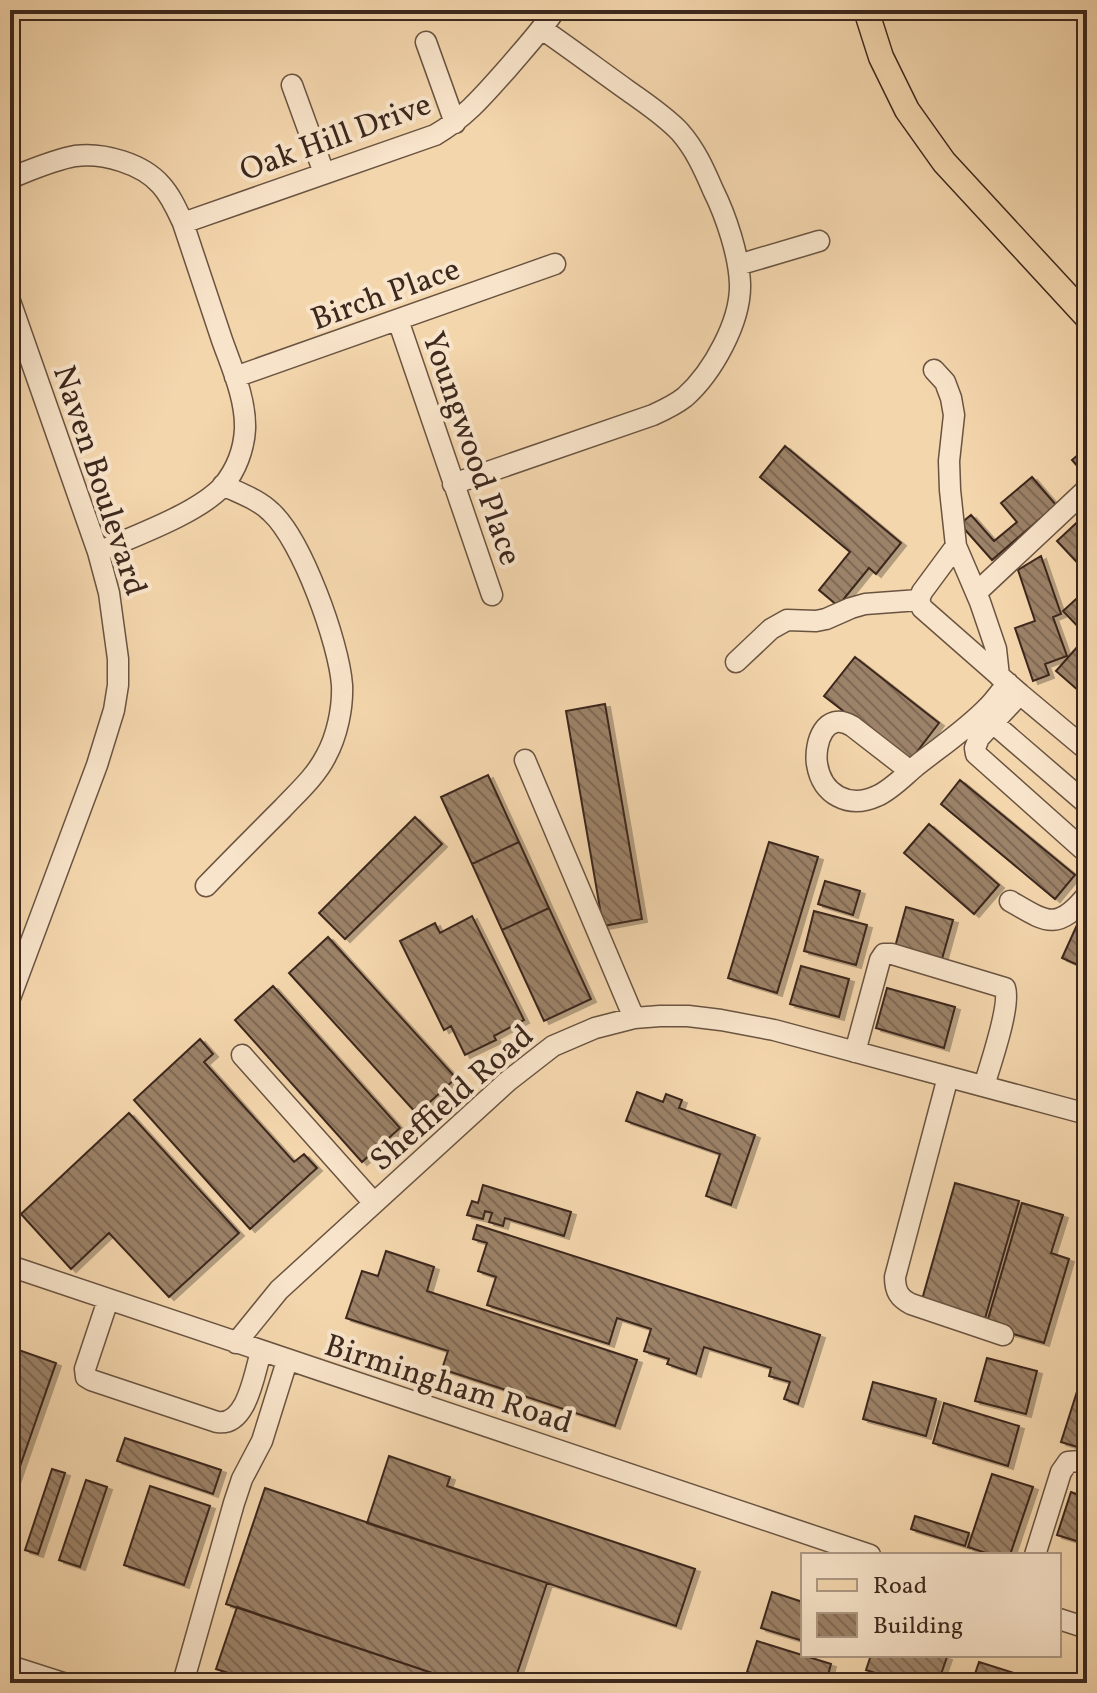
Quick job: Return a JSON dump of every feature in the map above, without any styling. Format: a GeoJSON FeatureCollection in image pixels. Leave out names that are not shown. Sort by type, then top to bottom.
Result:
{"type":"FeatureCollection","features":[{"type":"Feature","properties":{"kind":"main road"},"geometry":{"type":"LineString","coordinates":[[866,10],[891,78],[907,110],[944,162],[1087,317]]}},
{"type":"Feature","properties":{"kind":"street","name":"Oak Hill Drive"},"geometry":{"type":"LineString","coordinates":[[183,223],[435,135],[476,105],[555,10]]}},
{"type":"Feature","properties":{"kind":"street"},"geometry":{"type":"LineString","coordinates":[[453,484],[670,407],[685,397],[711,364],[731,329],[740,297],[738,265],[722,208],[698,156],[679,131],[658,113],[542,29]]}},
{"type":"Feature","properties":{"kind":"street"},"geometry":{"type":"LineString","coordinates":[[426,42],[455,123]]}},
{"type":"Feature","properties":{"kind":"street"},"geometry":{"type":"LineString","coordinates":[[292,85],[324,173]]}},
{"type":"Feature","properties":{"kind":"street"},"geometry":{"type":"LineString","coordinates":[[10,178],[77,156],[114,160],[150,175],[162,185],[183,223],[244,412],[243,447],[238,462],[223,485],[187,512],[98,552]]}},
{"type":"Feature","properties":{"kind":"street"},"geometry":{"type":"LineString","coordinates":[[738,265],[819,241]]}},
{"type":"Feature","properties":{"kind":"street","name":"Birch Place"},"geometry":{"type":"LineString","coordinates":[[235,377],[555,264]]}},
{"type":"Feature","properties":{"kind":"street","name":"Naven Boulevard"},"geometry":{"type":"LineString","coordinates":[[10,301],[98,552],[109,593],[118,659],[114,710],[97,765],[10,998]]}},
{"type":"Feature","properties":{"kind":"street","name":"Youngwood Place"},"geometry":{"type":"LineString","coordinates":[[398,320],[492,595]]}},
{"type":"Feature","properties":{"kind":"street"},"geometry":{"type":"LineString","coordinates":[[934,370],[945,382],[954,415],[949,461],[956,546],[1009,685],[993,723],[976,743],[975,751],[978,758],[1087,853]]}},
{"type":"Feature","properties":{"kind":"street"},"geometry":{"type":"LineString","coordinates":[[206,886],[319,769],[334,738],[342,686],[333,643],[309,572],[292,538],[262,504],[223,485]]}},
{"type":"Feature","properties":{"kind":"street"},"geometry":{"type":"LineString","coordinates":[[976,593],[1087,489]]}},
{"type":"Feature","properties":{"kind":"street"},"geometry":{"type":"LineString","coordinates":[[920,604],[924,588],[956,546]]}},
{"type":"Feature","properties":{"kind":"street"},"geometry":{"type":"LineString","coordinates":[[736,662],[771,629],[787,620],[826,619],[865,604],[920,604],[1009,685],[1087,750]]}},
{"type":"Feature","properties":{"kind":"street"},"geometry":{"type":"LineString","coordinates":[[910,771],[843,721],[832,723],[820,736],[816,761],[827,790],[836,797],[861,801],[878,796],[910,771],[990,706],[1009,685]]}},
{"type":"Feature","properties":{"kind":"street"},"geometry":{"type":"LineString","coordinates":[[993,723],[1087,804]]}},
{"type":"Feature","properties":{"kind":"street"},"geometry":{"type":"LineString","coordinates":[[525,760],[634,1018]]}},
{"type":"Feature","properties":{"kind":"street"},"geometry":{"type":"LineString","coordinates":[[1010,901],[1036,916],[1055,921],[1077,908],[1087,895]]}},
{"type":"Feature","properties":{"kind":"street"},"geometry":{"type":"LineString","coordinates":[[855,1052],[880,960],[884,954],[892,954],[1005,988],[1007,1000],[984,1086]]}},
{"type":"Feature","properties":{"kind":"street","name":"Sheffield Road"},"geometry":{"type":"LineString","coordinates":[[236,1343],[279,1290],[508,1081],[553,1046],[595,1028],[634,1018],[688,1016],[721,1020],[774,1030],[1087,1114]]}},
{"type":"Feature","properties":{"kind":"street"},"geometry":{"type":"LineString","coordinates":[[242,1055],[374,1203]]}},
{"type":"Feature","properties":{"kind":"street"},"geometry":{"type":"LineString","coordinates":[[948,1077],[895,1277],[896,1290],[911,1304],[1003,1335]]}},
{"type":"Feature","properties":{"kind":"street","name":"Birmingham Road"},"geometry":{"type":"LineString","coordinates":[[10,1266],[864,1553]]}},
{"type":"Feature","properties":{"kind":"street"},"geometry":{"type":"LineString","coordinates":[[108,1300],[85,1372],[88,1378],[105,1385],[228,1423],[243,1409],[261,1352]]}},
{"type":"Feature","properties":{"kind":"street"},"geometry":{"type":"LineString","coordinates":[[183,1683],[234,1503],[242,1479],[262,1441],[287,1361]]}},
{"type":"Feature","properties":{"kind":"street"},"geometry":{"type":"LineString","coordinates":[[1036,1553],[1061,1472],[1068,1462],[1087,1463]]}},
{"type":"Feature","properties":{"kind":"street"},"geometry":{"type":"LineString","coordinates":[[1061,1620],[1087,1628]]}},
{"type":"Feature","properties":{"kind":"street"},"geometry":{"type":"LineString","coordinates":[[10,1666],[63,1683]]}},
{"type":"Feature","properties":{"kind":"building"},"geometry":{"type":"Polygon","coordinates":[[[785,446],[901,543],[876,574],[869,568],[838,606],[819,590],[850,552],[760,477],[785,446]]]}},
{"type":"Feature","properties":{"kind":"building"},"geometry":{"type":"Polygon","coordinates":[[[1087,447],[1087,477],[1072,460],[1087,447]]]}},
{"type":"Feature","properties":{"kind":"building"},"geometry":{"type":"Polygon","coordinates":[[[1032,477],[1056,505],[992,560],[960,524],[971,515],[994,541],[1017,522],[1001,503],[1032,477]]]}},
{"type":"Feature","properties":{"kind":"building"},"geometry":{"type":"Polygon","coordinates":[[[1087,514],[1087,573],[1057,541],[1087,514]]]}},
{"type":"Feature","properties":{"kind":"building"},"geometry":{"type":"Polygon","coordinates":[[[1041,556],[1061,614],[1053,617],[1067,656],[1045,664],[1049,675],[1033,681],[1015,628],[1035,621],[1018,570],[1041,556]]]}},
{"type":"Feature","properties":{"kind":"building"},"geometry":{"type":"Polygon","coordinates":[[[1087,589],[1087,636],[1063,611],[1087,589]]]}},
{"type":"Feature","properties":{"kind":"building"},"geometry":{"type":"Polygon","coordinates":[[[1079,645],[1087,652],[1087,698],[1056,671],[1079,645]]]}},
{"type":"Feature","properties":{"kind":"building"},"geometry":{"type":"Polygon","coordinates":[[[855,657],[939,723],[909,762],[824,696],[855,657]]]}},
{"type":"Feature","properties":{"kind":"building"},"geometry":{"type":"Polygon","coordinates":[[[605,704],[642,919],[603,926],[566,711],[605,704]]]}},
{"type":"Feature","properties":{"kind":"building"},"geometry":{"type":"Polygon","coordinates":[[[488,775],[519,842],[472,864],[441,797],[488,775]]]}},
{"type":"Feature","properties":{"kind":"building"},"geometry":{"type":"Polygon","coordinates":[[[960,780],[1075,875],[1055,899],[941,804],[960,780]]]}},
{"type":"Feature","properties":{"kind":"building"},"geometry":{"type":"Polygon","coordinates":[[[415,817],[442,844],[345,939],[319,913],[415,817]]]}},
{"type":"Feature","properties":{"kind":"building"},"geometry":{"type":"Polygon","coordinates":[[[929,824],[999,885],[974,914],[904,853],[929,824]]]}},
{"type":"Feature","properties":{"kind":"building"},"geometry":{"type":"Polygon","coordinates":[[[519,842],[549,908],[502,930],[472,864],[519,842]]]}},
{"type":"Feature","properties":{"kind":"building"},"geometry":{"type":"Polygon","coordinates":[[[769,842],[818,857],[777,993],[728,978],[769,842]]]}},
{"type":"Feature","properties":{"kind":"building"},"geometry":{"type":"Polygon","coordinates":[[[825,881],[860,891],[853,915],[818,904],[825,881]]]}},
{"type":"Feature","properties":{"kind":"building"},"geometry":{"type":"Polygon","coordinates":[[[906,907],[953,920],[942,959],[895,947],[906,907]]]}},
{"type":"Feature","properties":{"kind":"building"},"geometry":{"type":"Polygon","coordinates":[[[549,908],[591,999],[544,1021],[502,930],[549,908]]]}},
{"type":"Feature","properties":{"kind":"building"},"geometry":{"type":"Polygon","coordinates":[[[814,911],[867,925],[856,965],[804,951],[814,911]]]}},
{"type":"Feature","properties":{"kind":"building"},"geometry":{"type":"Polygon","coordinates":[[[1082,914],[1087,917],[1087,969],[1062,958],[1082,914]]]}},
{"type":"Feature","properties":{"kind":"building"},"geometry":{"type":"Polygon","coordinates":[[[472,916],[524,1020],[494,1036],[496,1040],[465,1055],[451,1026],[444,1030],[400,941],[435,923],[440,933],[472,916]]]}},
{"type":"Feature","properties":{"kind":"building"},"geometry":{"type":"Polygon","coordinates":[[[328,937],[456,1078],[417,1114],[289,973],[328,937]]]}},
{"type":"Feature","properties":{"kind":"building"},"geometry":{"type":"Polygon","coordinates":[[[801,966],[849,979],[839,1017],[790,1004],[801,966]]]}},
{"type":"Feature","properties":{"kind":"building"},"geometry":{"type":"Polygon","coordinates":[[[273,986],[400,1128],[362,1162],[235,1020],[273,986]]]}},
{"type":"Feature","properties":{"kind":"building"},"geometry":{"type":"Polygon","coordinates":[[[887,988],[955,1007],[944,1048],[876,1028],[887,988]]]}},
{"type":"Feature","properties":{"kind":"building"},"geometry":{"type":"Polygon","coordinates":[[[200,1039],[213,1054],[204,1062],[294,1162],[304,1154],[317,1168],[250,1229],[134,1100],[200,1039]]]}},
{"type":"Feature","properties":{"kind":"building"},"geometry":{"type":"Polygon","coordinates":[[[637,1092],[663,1102],[666,1094],[682,1100],[679,1108],[755,1135],[731,1205],[706,1196],[720,1154],[626,1121],[637,1092]]]}},
{"type":"Feature","properties":{"kind":"building"},"geometry":{"type":"Polygon","coordinates":[[[129,1113],[239,1233],[169,1297],[109,1233],[71,1269],[21,1214],[129,1113]]]}},
{"type":"Feature","properties":{"kind":"building"},"geometry":{"type":"Polygon","coordinates":[[[955,1183],[1019,1201],[984,1322],[921,1303],[955,1183]]]}},
{"type":"Feature","properties":{"kind":"building"},"geometry":{"type":"Polygon","coordinates":[[[483,1185],[571,1212],[564,1236],[505,1218],[503,1226],[489,1222],[492,1213],[485,1211],[483,1219],[467,1215],[472,1201],[478,1203],[483,1185]]]}},
{"type":"Feature","properties":{"kind":"building"},"geometry":{"type":"Polygon","coordinates":[[[1022,1203],[1063,1215],[1051,1253],[1069,1259],[1044,1343],[986,1326],[1022,1203]]]}},
{"type":"Feature","properties":{"kind":"building"},"geometry":{"type":"Polygon","coordinates":[[[477,1225],[820,1335],[798,1404],[784,1399],[790,1382],[769,1376],[771,1368],[704,1347],[696,1374],[667,1364],[669,1359],[644,1351],[651,1329],[617,1318],[609,1344],[487,1305],[496,1277],[478,1271],[487,1243],[473,1239],[477,1225]]]}},
{"type":"Feature","properties":{"kind":"building"},"geometry":{"type":"Polygon","coordinates":[[[386,1251],[434,1267],[427,1291],[637,1360],[615,1426],[442,1369],[448,1351],[346,1318],[362,1271],[378,1276],[386,1251]]]}},
{"type":"Feature","properties":{"kind":"building"},"geometry":{"type":"Polygon","coordinates":[[[10,1347],[56,1363],[10,1495],[10,1347]]]}},
{"type":"Feature","properties":{"kind":"building"},"geometry":{"type":"Polygon","coordinates":[[[987,1358],[1037,1371],[1026,1414],[975,1401],[987,1358]]]}},
{"type":"Feature","properties":{"kind":"building"},"geometry":{"type":"Polygon","coordinates":[[[873,1382],[936,1399],[926,1436],[863,1419],[873,1382]]]}},
{"type":"Feature","properties":{"kind":"building"},"geometry":{"type":"Polygon","coordinates":[[[1080,1382],[1087,1385],[1087,1450],[1061,1442],[1080,1382]]]}},
{"type":"Feature","properties":{"kind":"building"},"geometry":{"type":"Polygon","coordinates":[[[944,1403],[1019,1426],[1008,1466],[933,1443],[944,1403]]]}},
{"type":"Feature","properties":{"kind":"building"},"geometry":{"type":"Polygon","coordinates":[[[125,1438],[221,1470],[213,1494],[117,1461],[125,1438]]]}},
{"type":"Feature","properties":{"kind":"building"},"geometry":{"type":"Polygon","coordinates":[[[389,1456],[450,1477],[447,1486],[695,1569],[676,1626],[367,1523],[389,1456]]]}},
{"type":"Feature","properties":{"kind":"building"},"geometry":{"type":"Polygon","coordinates":[[[52,1469],[65,1473],[38,1554],[25,1550],[52,1469]]]}},
{"type":"Feature","properties":{"kind":"building"},"geometry":{"type":"Polygon","coordinates":[[[992,1474],[1033,1487],[1011,1553],[986,1553],[968,1547],[992,1474]]]}},
{"type":"Feature","properties":{"kind":"building"},"geometry":{"type":"Polygon","coordinates":[[[86,1480],[107,1487],[80,1567],[59,1560],[86,1480]]]}},
{"type":"Feature","properties":{"kind":"building"},"geometry":{"type":"Polygon","coordinates":[[[150,1486],[210,1506],[184,1585],[124,1565],[150,1486]]]}},
{"type":"Feature","properties":{"kind":"building"},"geometry":{"type":"Polygon","coordinates":[[[265,1488],[547,1583],[514,1683],[462,1683],[226,1604],[265,1488]]]}},
{"type":"Feature","properties":{"kind":"building"},"geometry":{"type":"Polygon","coordinates":[[[1071,1492],[1087,1498],[1087,1531],[1083,1543],[1057,1535],[1071,1492]]]}},
{"type":"Feature","properties":{"kind":"building"},"geometry":{"type":"Polygon","coordinates":[[[915,1516],[969,1533],[965,1546],[911,1529],[915,1516]]]}},
{"type":"Feature","properties":{"kind":"building"},"geometry":{"type":"Polygon","coordinates":[[[772,1592],[801,1601],[801,1640],[761,1628],[772,1592]]]}},
{"type":"Feature","properties":{"kind":"building"},"geometry":{"type":"Polygon","coordinates":[[[237,1607],[462,1683],[253,1683],[216,1669],[237,1607]]]}},
{"type":"Feature","properties":{"kind":"building"},"geometry":{"type":"Polygon","coordinates":[[[757,1641],[831,1664],[826,1683],[782,1683],[747,1672],[757,1641]]]}},
{"type":"Feature","properties":{"kind":"building"},"geometry":{"type":"Polygon","coordinates":[[[870,1657],[947,1657],[938,1683],[906,1683],[866,1670],[870,1657]]]}},
{"type":"Feature","properties":{"kind":"building"},"geometry":{"type":"Polygon","coordinates":[[[979,1662],[1046,1683],[972,1683],[979,1662]]]}}]}
